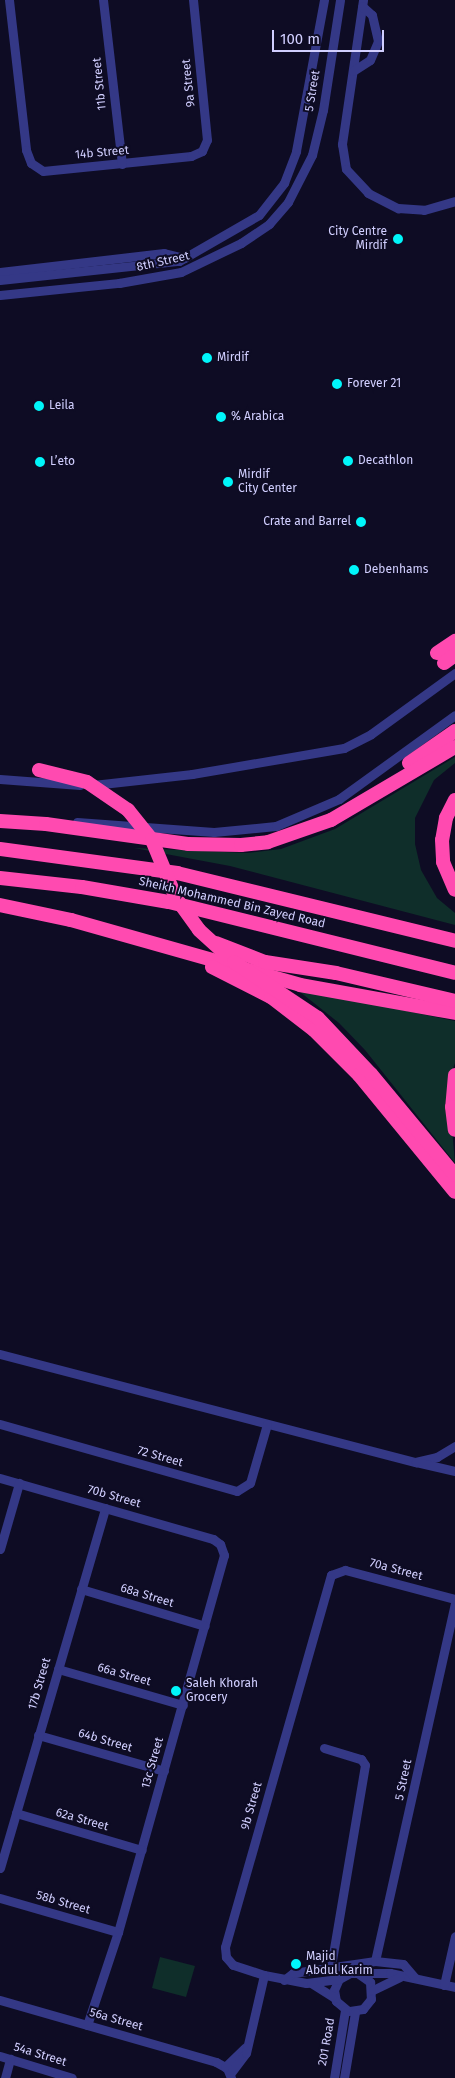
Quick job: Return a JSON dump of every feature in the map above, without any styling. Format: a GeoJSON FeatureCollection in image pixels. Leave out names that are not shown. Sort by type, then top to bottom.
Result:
{"type":"FeatureCollection","features":[{"type":"Feature","properties":{"kind":"highway"},"geometry":{"type":"LineString","coordinates":[[446,659],[455,642]]}},
{"type":"Feature","properties":{"kind":"highway"},"geometry":{"type":"LineString","coordinates":[[446,659],[455,648]]}},
{"type":"Feature","properties":{"kind":"highway"},"geometry":{"type":"LineString","coordinates":[[363,801],[455,731]]}},
{"type":"Feature","properties":{"kind":"highway"},"geometry":{"type":"LineString","coordinates":[[0,821],[46,824],[188,844],[241,845],[307,831],[363,801],[455,747]]}},
{"type":"Feature","properties":{"kind":"highway"},"geometry":{"type":"LineString","coordinates":[[38,770],[87,782],[128,810],[152,840],[181,906],[206,937],[234,962],[318,1018],[371,1074],[455,1175]]}},
{"type":"Feature","properties":{"kind":"highway"},"geometry":{"type":"LineString","coordinates":[[455,800],[446,818],[442,840],[443,862],[455,890]]}},
{"type":"Feature","properties":{"kind":"highway","name":"Sheikh Mohammed Bin Zayed Road"},"geometry":{"type":"LineString","coordinates":[[0,849],[177,873],[455,941]]}},
{"type":"Feature","properties":{"kind":"highway","name":"Sheikh Mohammed Bin Zayed Road"},"geometry":{"type":"LineString","coordinates":[[0,878],[82,887],[169,902],[455,973]]}},
{"type":"Feature","properties":{"kind":"highway"},"geometry":{"type":"LineString","coordinates":[[0,905],[166,946],[300,984],[455,1013]]}},
{"type":"Feature","properties":{"kind":"highway"},"geometry":{"type":"LineString","coordinates":[[206,937],[252,959],[336,973],[455,1001]]}},
{"type":"Feature","properties":{"kind":"highway"},"geometry":{"type":"LineString","coordinates":[[166,946],[260,991],[304,1020],[359,1075],[455,1192]]}},
{"type":"Feature","properties":{"kind":"highway"},"geometry":{"type":"LineString","coordinates":[[455,1075],[452,1107],[455,1130]]}},
{"type":"Feature","properties":{"kind":"street","name":"14b Street"},"geometry":{"type":"LineString","coordinates":[[8,0],[26,150],[31,163],[43,171],[191,156]]}},
{"type":"Feature","properties":{"kind":"street","name":"11b Street"},"geometry":{"type":"LineString","coordinates":[[103,0],[122,164]]}},
{"type":"Feature","properties":{"kind":"street","name":"9a Street"},"geometry":{"type":"LineString","coordinates":[[191,156],[202,151],[207,140],[193,0]]}},
{"type":"Feature","properties":{"kind":"street","name":"5 Street"},"geometry":{"type":"LineString","coordinates":[[296,151],[324,0]]}},
{"type":"Feature","properties":{"kind":"street","name":"5 Street"},"geometry":{"type":"LineString","coordinates":[[312,155],[323,110],[340,0]]}},
{"type":"Feature","properties":{"kind":"street"},"geometry":{"type":"LineString","coordinates":[[353,71],[370,60],[378,41],[372,15],[362,3]]}},
{"type":"Feature","properties":{"kind":"street"},"geometry":{"type":"LineString","coordinates":[[362,3],[342,150],[350,175],[375,198],[398,208],[424,210],[455,201]]}},
{"type":"Feature","properties":{"kind":"street","name":"8th Street"},"geometry":{"type":"LineString","coordinates":[[0,280],[158,264],[184,258],[259,215],[284,183],[296,151]]}},
{"type":"Feature","properties":{"kind":"street","name":"8th Street"},"geometry":{"type":"LineString","coordinates":[[0,295],[143,280],[198,266],[251,238],[278,215],[297,187],[312,155]]}},
{"type":"Feature","properties":{"kind":"street"},"geometry":{"type":"LineString","coordinates":[[0,272],[164,254],[184,258]]}},
{"type":"Feature","properties":{"kind":"street"},"geometry":{"type":"LineString","coordinates":[[0,779],[113,784],[334,751],[371,734],[455,673]]}},
{"type":"Feature","properties":{"kind":"street"},"geometry":{"type":"LineString","coordinates":[[46,824],[84,823],[214,832],[276,826],[306,816],[339,799],[455,715]]}},
{"type":"Feature","properties":{"kind":"street"},"geometry":{"type":"LineString","coordinates":[[0,1354],[455,1472]]}},
{"type":"Feature","properties":{"kind":"street","name":"72 Street"},"geometry":{"type":"LineString","coordinates":[[0,1424],[237,1491],[250,1484],[267,1424]]}},
{"type":"Feature","properties":{"kind":"street"},"geometry":{"type":"LineString","coordinates":[[416,1462],[437,1457],[455,1446]]}},
{"type":"Feature","properties":{"kind":"street","name":"70b Street"},"geometry":{"type":"LineString","coordinates":[[0,1478],[213,1539],[220,1544]]}},
{"type":"Feature","properties":{"kind":"street"},"geometry":{"type":"LineString","coordinates":[[0,1549],[19,1483]]}},
{"type":"Feature","properties":{"kind":"street","name":"17b Street"},"geometry":{"type":"LineString","coordinates":[[0,1868],[105,1508]]}},
{"type":"Feature","properties":{"kind":"street","name":"13c Street"},"geometry":{"type":"LineString","coordinates":[[90,2026],[224,1562],[220,1544]]}},
{"type":"Feature","properties":{"kind":"street","name":"70a Street"},"geometry":{"type":"LineString","coordinates":[[331,1575],[345,1570],[455,1599]]}},
{"type":"Feature","properties":{"kind":"street","name":"9b Street"},"geometry":{"type":"LineString","coordinates":[[331,1575],[225,1947],[226,1957],[233,1965],[267,1976],[311,1983],[339,1979]]}},
{"type":"Feature","properties":{"kind":"street","name":"68a Street"},"geometry":{"type":"LineString","coordinates":[[81,1589],[205,1626]]}},
{"type":"Feature","properties":{"kind":"street","name":"5 Street"},"geometry":{"type":"LineString","coordinates":[[375,1961],[455,1603]]}},
{"type":"Feature","properties":{"kind":"street","name":"66a Street"},"geometry":{"type":"LineString","coordinates":[[58,1669],[183,1705]]}},
{"type":"Feature","properties":{"kind":"street","name":"64b Street"},"geometry":{"type":"LineString","coordinates":[[38,1736],[164,1771]]}},
{"type":"Feature","properties":{"kind":"street"},"geometry":{"type":"LineString","coordinates":[[324,1748],[361,1758],[365,1765],[331,1966]]}},
{"type":"Feature","properties":{"kind":"street","name":"62a Street"},"geometry":{"type":"LineString","coordinates":[[16,1813],[142,1850]]}},
{"type":"Feature","properties":{"kind":"street","name":"58b Street"},"geometry":{"type":"LineString","coordinates":[[0,1898],[118,1932]]}},
{"type":"Feature","properties":{"kind":"street"},"geometry":{"type":"LineString","coordinates":[[442,1984],[455,1937]]}},
{"type":"Feature","properties":{"kind":"street"},"geometry":{"type":"LineString","coordinates":[[284,1980],[290,1974],[331,1966],[375,1961],[403,1964],[415,1978]]}},
{"type":"Feature","properties":{"kind":"street"},"geometry":{"type":"LineString","coordinates":[[359,1974],[370,1982],[372,1990],[367,2006],[355,2012],[345,2010],[335,1998],[339,1979],[346,1974],[386,1972],[400,1977],[415,1978],[455,1987]]}},
{"type":"Feature","properties":{"kind":"street"},"geometry":{"type":"LineString","coordinates":[[228,2073],[248,2042],[267,1976]]}},
{"type":"Feature","properties":{"kind":"street"},"geometry":{"type":"LineString","coordinates":[[372,1990],[400,1977]]}},
{"type":"Feature","properties":{"kind":"street","name":"9b Street"},"geometry":{"type":"LineString","coordinates":[[311,1983],[335,1998]]}},
{"type":"Feature","properties":{"kind":"street","name":"56a Street"},"geometry":{"type":"LineString","coordinates":[[0,2000],[90,2026],[228,2073]]}},
{"type":"Feature","properties":{"kind":"street","name":"201 Road"},"geometry":{"type":"LineString","coordinates":[[334,2078],[345,2010]]}},
{"type":"Feature","properties":{"kind":"street","name":"201 Road"},"geometry":{"type":"LineString","coordinates":[[344,2078],[355,2012]]}},
{"type":"Feature","properties":{"kind":"street","name":"54a Street"},"geometry":{"type":"LineString","coordinates":[[0,2056],[72,2078]]}},
{"type":"Feature","properties":{"kind":"street"},"geometry":{"type":"LineString","coordinates":[[5,2078],[10,2059]]}},
{"type":"Feature","properties":{"kind":"green space"},"geometry":{"type":"Polygon","coordinates":[[[455,757],[455,763],[434,780],[415,818],[415,844],[421,870],[437,898],[455,913],[455,925],[230,866],[134,848],[247,853],[281,849],[335,829],[455,757]]]}},
{"type":"Feature","properties":{"kind":"green space"},"geometry":{"type":"Polygon","coordinates":[[[295,988],[455,1021],[455,1063],[448,1083],[455,1163],[365,1050],[339,1023],[295,988]]]}},
{"type":"Feature","properties":{"kind":"green space"},"geometry":{"type":"Polygon","coordinates":[[[160,1957],[195,1966],[186,1997],[152,1988],[160,1957]]]}},
{"type":"Feature","properties":{"kind":"place","name":"City Centre Mirdif"},"geometry":{"type":"Point","coordinates":[398,239]}},
{"type":"Feature","properties":{"kind":"place","name":"Mirdif"},"geometry":{"type":"Point","coordinates":[207,358]}},
{"type":"Feature","properties":{"kind":"place","name":"Forever 21"},"geometry":{"type":"Point","coordinates":[337,384]}},
{"type":"Feature","properties":{"kind":"place","name":"Leila"},"geometry":{"type":"Point","coordinates":[39,406]}},
{"type":"Feature","properties":{"kind":"place","name":"% Arabica"},"geometry":{"type":"Point","coordinates":[221,417]}},
{"type":"Feature","properties":{"kind":"place","name":"Decathlon"},"geometry":{"type":"Point","coordinates":[348,461]}},
{"type":"Feature","properties":{"kind":"place","name":"L’eto"},"geometry":{"type":"Point","coordinates":[40,462]}},
{"type":"Feature","properties":{"kind":"place","name":"Mirdif City Center"},"geometry":{"type":"Point","coordinates":[228,482]}},
{"type":"Feature","properties":{"kind":"place","name":"Crate and Barrel"},"geometry":{"type":"Point","coordinates":[361,522]}},
{"type":"Feature","properties":{"kind":"place","name":"Debenhams"},"geometry":{"type":"Point","coordinates":[354,570]}},
{"type":"Feature","properties":{"kind":"place","name":"Saleh Khorah Grocery"},"geometry":{"type":"Point","coordinates":[176,1691]}},
{"type":"Feature","properties":{"kind":"place","name":"Majid Abdul Karim"},"geometry":{"type":"Point","coordinates":[296,1964]}}]}
